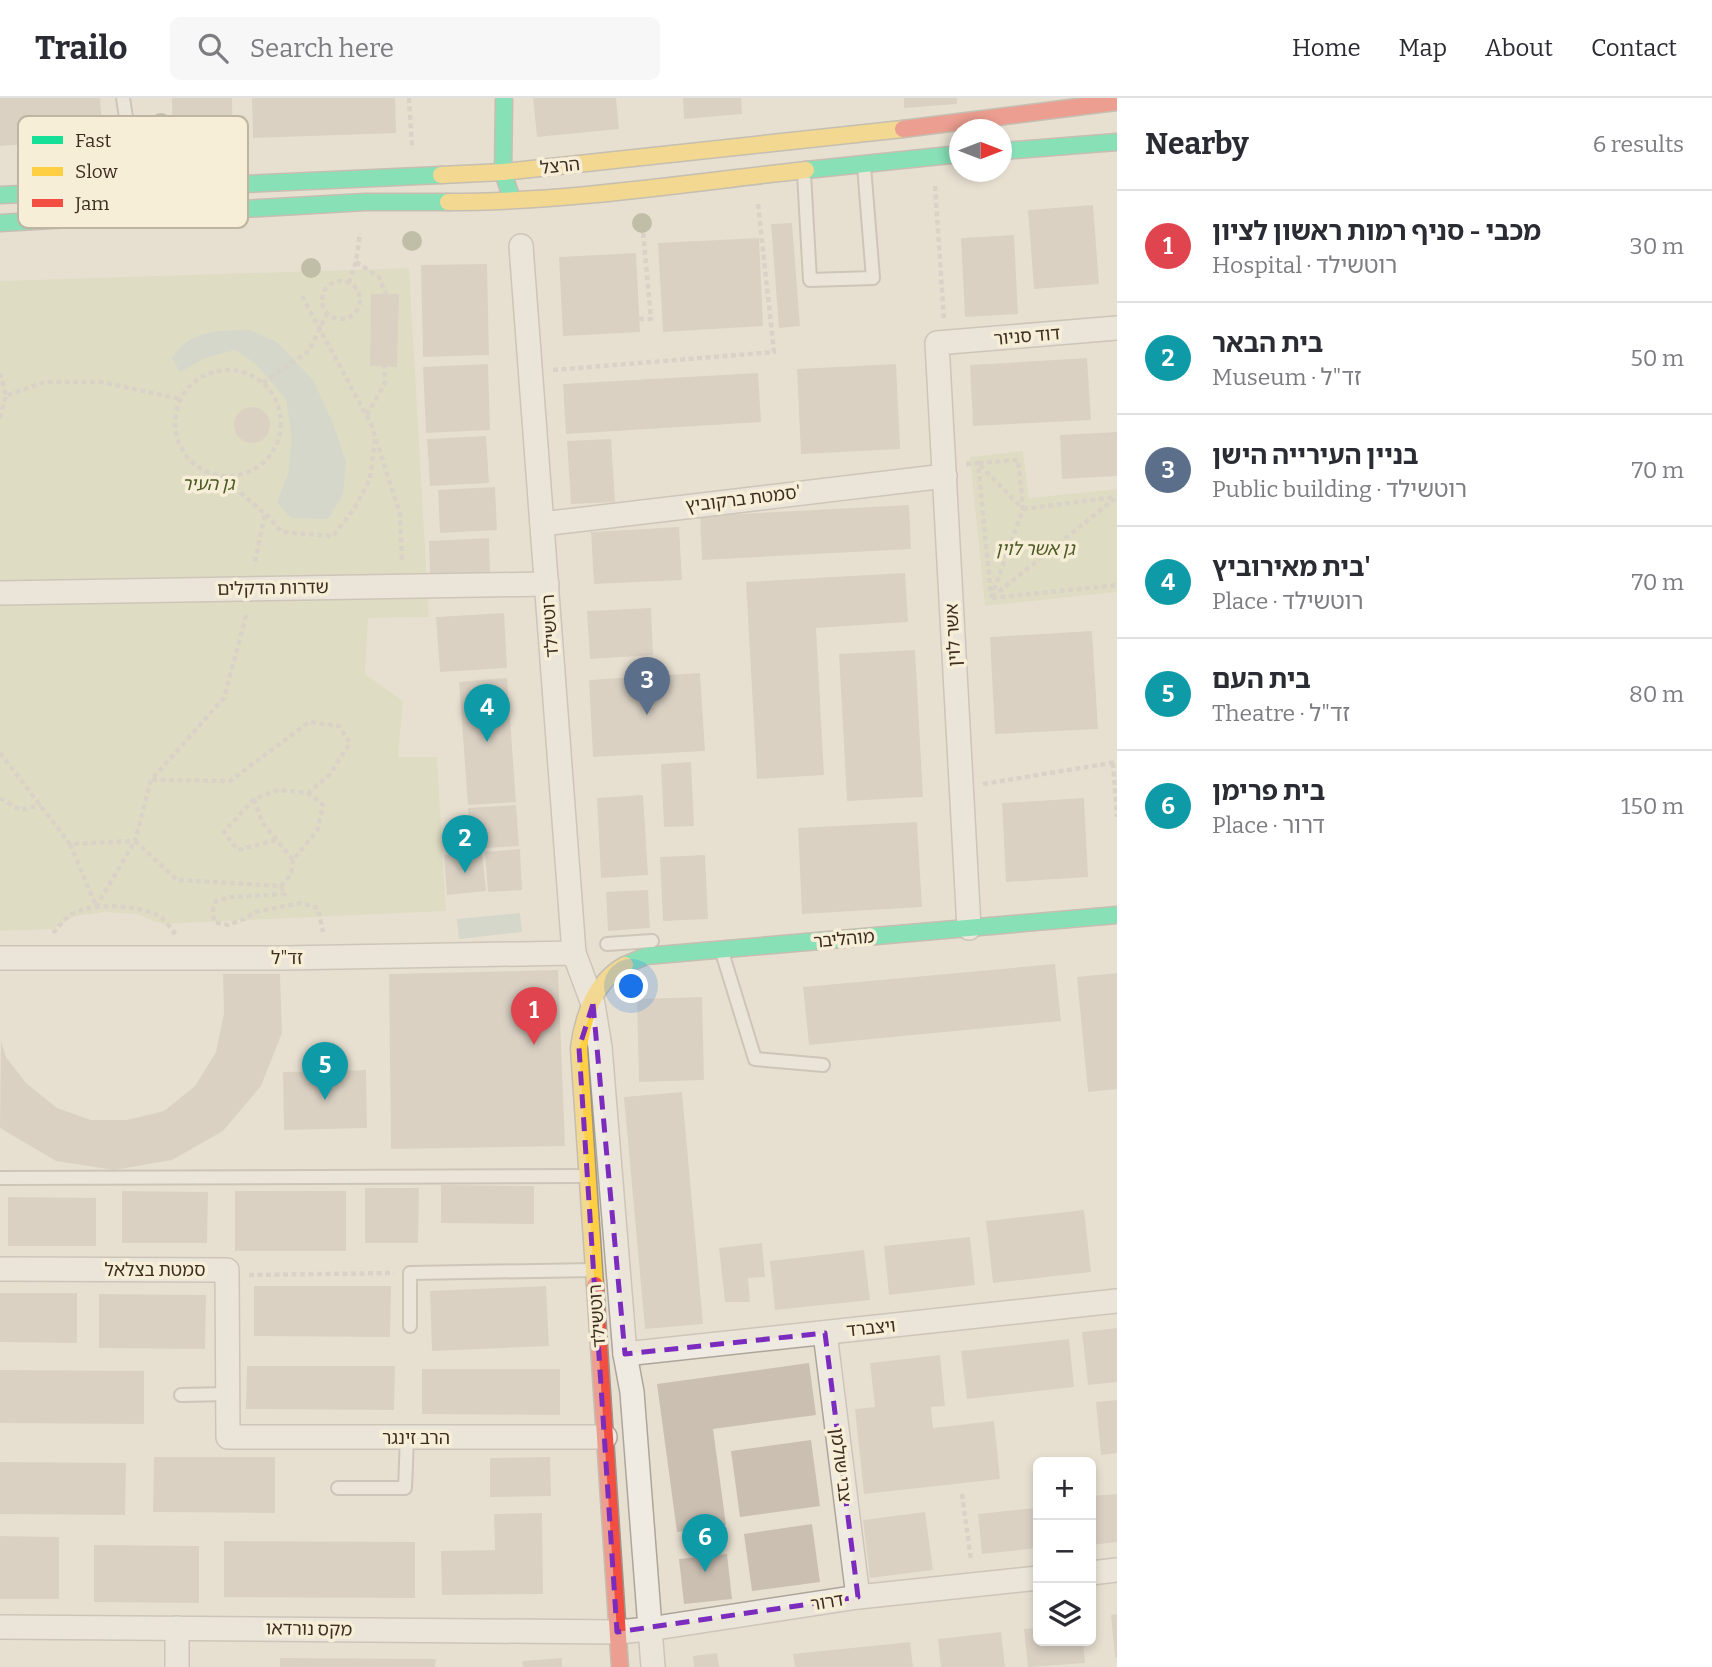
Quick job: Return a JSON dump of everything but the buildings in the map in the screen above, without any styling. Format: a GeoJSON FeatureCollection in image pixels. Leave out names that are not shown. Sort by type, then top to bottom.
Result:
{"type":"FeatureCollection","features":[{"type":"Feature","properties":{"kind":"main road"},"geometry":{"type":"LineString","coordinates":[[473,174],[491,165],[498,155],[504,99]]}},
{"type":"Feature","properties":{"kind":"main road"},"geometry":{"type":"LineString","coordinates":[[504,99],[512,200]]}},
{"type":"Feature","properties":{"kind":"main road","name":"הרצל"},"geometry":{"type":"LineString","coordinates":[[248,184],[510,171],[827,139],[1117,102]]}},
{"type":"Feature","properties":{"kind":"main road"},"geometry":{"type":"LineString","coordinates":[[1012,150],[1117,142]]}},
{"type":"Feature","properties":{"kind":"main road"},"geometry":{"type":"LineString","coordinates":[[501,144],[510,171]]}},
{"type":"Feature","properties":{"kind":"main road","name":"הרצל"},"geometry":{"type":"LineString","coordinates":[[248,209],[365,202],[496,202],[594,194],[949,155]]}},
{"type":"Feature","properties":{"kind":"main road","name":"הרצל"},"geometry":{"type":"LineString","coordinates":[[0,195],[18,194]]}},
{"type":"Feature","properties":{"kind":"main road","name":"הרצל"},"geometry":{"type":"LineString","coordinates":[[0,223],[18,222]]}},
{"type":"Feature","properties":{"kind":"main road","name":"מוהליבר"},"geometry":{"type":"LineString","coordinates":[[593,1003],[601,984],[621,967],[646,956],[1117,915]]}},
{"type":"Feature","properties":{"kind":"main road","name":"רוטשילד"},"geometry":{"type":"LineString","coordinates":[[593,1003],[582,1026],[579,1048],[620,1667]]}},
{"type":"Feature","properties":{"kind":"street","name":"רוטשילד"},"geometry":{"type":"LineString","coordinates":[[521,246],[574,953],[593,1003],[600,1047],[625,1354],[632,1392],[653,1667]]}},
{"type":"Feature","properties":{"kind":"street","name":"דוד סניור"},"geometry":{"type":"LineString","coordinates":[[937,343],[1117,328]]}},
{"type":"Feature","properties":{"kind":"street","name":"אשר לוין"},"geometry":{"type":"LineString","coordinates":[[937,343],[969,928]]}},
{"type":"Feature","properties":{"kind":"street","name":"סמטת ברקוביץ'"},"geometry":{"type":"LineString","coordinates":[[542,524],[854,486],[944,471]]}},
{"type":"Feature","properties":{"kind":"street","name":"שדרות הדקלים"},"geometry":{"type":"LineString","coordinates":[[0,593],[547,584]]}},
{"type":"Feature","properties":{"kind":"street","name":"זד\"ל"},"geometry":{"type":"LineString","coordinates":[[0,958],[574,953]]}},
{"type":"Feature","properties":{"kind":"street","name":"סמטת בצלאל"},"geometry":{"type":"LineString","coordinates":[[0,1269],[227,1270],[234,1315],[227,1394],[228,1437]]}},
{"type":"Feature","properties":{"kind":"street","name":"ויצברד"},"geometry":{"type":"LineString","coordinates":[[625,1354],[1117,1301]]}},
{"type":"Feature","properties":{"kind":"street","name":"צבי שולמן"},"geometry":{"type":"LineString","coordinates":[[825,1333],[858,1597]]}},
{"type":"Feature","properties":{"kind":"street","name":"הרב זינגר"},"geometry":{"type":"LineString","coordinates":[[228,1437],[605,1437]]}},
{"type":"Feature","properties":{"kind":"street"},"geometry":{"type":"LineString","coordinates":[[1096,1572],[1117,1570]]}},
{"type":"Feature","properties":{"kind":"street","name":"דרור"},"geometry":{"type":"LineString","coordinates":[[617,1632],[858,1597],[1033,1579]]}},
{"type":"Feature","properties":{"kind":"street","name":"מקס נורדאו"},"geometry":{"type":"LineString","coordinates":[[0,1627],[617,1632]]}},
{"type":"Feature","properties":{"kind":"street"},"geometry":{"type":"LineString","coordinates":[[177,1628],[177,1667]]}},
{"type":"Feature","properties":{"kind":"lane"},"geometry":{"type":"LineString","coordinates":[[123,98],[126,116]]}},
{"type":"Feature","properties":{"kind":"lane"},"geometry":{"type":"LineString","coordinates":[[803,170],[810,280],[873,278],[863,163]]}},
{"type":"Feature","properties":{"kind":"lane"},"geometry":{"type":"LineString","coordinates":[[685,939],[711,937],[721,950],[755,1059],[823,1065]]}},
{"type":"Feature","properties":{"kind":"lane"},"geometry":{"type":"LineString","coordinates":[[607,944],[659,941]]}},
{"type":"Feature","properties":{"kind":"lane"},"geometry":{"type":"LineString","coordinates":[[0,1178],[587,1176]]}},
{"type":"Feature","properties":{"kind":"lane"},"geometry":{"type":"LineString","coordinates":[[410,1326],[410,1273],[594,1270]]}},
{"type":"Feature","properties":{"kind":"lane"},"geometry":{"type":"LineString","coordinates":[[181,1395],[227,1394]]}},
{"type":"Feature","properties":{"kind":"lane"},"geometry":{"type":"LineString","coordinates":[[338,1488],[405,1488],[407,1438]]}},
{"type":"Feature","properties":{"kind":"path"},"geometry":{"type":"LineString","coordinates":[[409,98],[414,176]]}},
{"type":"Feature","properties":{"kind":"path"},"geometry":{"type":"LineString","coordinates":[[933,156],[944,316]]}},
{"type":"Feature","properties":{"kind":"path"},"geometry":{"type":"LineString","coordinates":[[530,372],[774,352],[755,176]]}},
{"type":"Feature","properties":{"kind":"path"},"geometry":{"type":"LineString","coordinates":[[639,188],[651,319],[639,319]]}},
{"type":"Feature","properties":{"kind":"path"},"geometry":{"type":"LineString","coordinates":[[349,283],[356,262],[365,202]]}},
{"type":"Feature","properties":{"kind":"path"},"geometry":{"type":"LineString","coordinates":[[356,262],[379,277],[386,294]]}},
{"type":"Feature","properties":{"kind":"path"},"geometry":{"type":"LineString","coordinates":[[265,381],[309,351],[328,312],[323,299],[327,288],[338,282],[354,286],[360,296],[358,309],[342,319],[328,312]]}},
{"type":"Feature","properties":{"kind":"path"},"geometry":{"type":"LineString","coordinates":[[302,296],[375,436],[400,514],[404,586]]}},
{"type":"Feature","properties":{"kind":"path"},"geometry":{"type":"LineString","coordinates":[[366,416],[385,383],[384,366]]}},
{"type":"Feature","properties":{"kind":"path"},"geometry":{"type":"LineString","coordinates":[[220,370],[236,370],[265,381],[280,415],[280,431],[275,447],[266,460],[253,470],[221,476],[205,471],[191,461],[181,448],[176,432],[180,399],[190,385],[220,370]]}},
{"type":"Feature","properties":{"kind":"path"},"geometry":{"type":"LineString","coordinates":[[0,373],[6,396],[0,418]]}},
{"type":"Feature","properties":{"kind":"path"},"geometry":{"type":"LineString","coordinates":[[6,396],[44,382],[102,382],[180,399]]}},
{"type":"Feature","properties":{"kind":"path"},"geometry":{"type":"LineString","coordinates":[[221,476],[282,532],[333,536],[354,509],[370,479],[375,436]]}},
{"type":"Feature","properties":{"kind":"path"},"geometry":{"type":"LineString","coordinates":[[944,471],[978,463],[1018,460],[1023,509],[991,598]]}},
{"type":"Feature","properties":{"kind":"path"},"geometry":{"type":"LineString","coordinates":[[978,463],[1023,509]]}},
{"type":"Feature","properties":{"kind":"path"},"geometry":{"type":"LineString","coordinates":[[978,463],[991,598]]}},
{"type":"Feature","properties":{"kind":"path"},"geometry":{"type":"LineString","coordinates":[[1023,509],[1117,497]]}},
{"type":"Feature","properties":{"kind":"path"},"geometry":{"type":"LineString","coordinates":[[991,598],[1117,497]]}},
{"type":"Feature","properties":{"kind":"path"},"geometry":{"type":"LineString","coordinates":[[96,907],[135,841],[151,780],[224,698],[250,598],[265,514]]}},
{"type":"Feature","properties":{"kind":"path"},"geometry":{"type":"LineString","coordinates":[[991,598],[1117,585]]}},
{"type":"Feature","properties":{"kind":"path"},"geometry":{"type":"LineString","coordinates":[[151,780],[230,781],[309,722],[339,726],[351,743],[330,774],[308,793]]}},
{"type":"Feature","properties":{"kind":"path"},"geometry":{"type":"LineString","coordinates":[[0,753],[70,844],[96,907]]}},
{"type":"Feature","properties":{"kind":"path"},"geometry":{"type":"LineString","coordinates":[[961,788],[1115,762],[1117,817]]}},
{"type":"Feature","properties":{"kind":"path"},"geometry":{"type":"LineString","coordinates":[[276,840],[238,850],[224,832],[254,799],[278,790],[308,793],[323,805],[317,831],[293,860],[291,874],[281,886]]}},
{"type":"Feature","properties":{"kind":"path"},"geometry":{"type":"LineString","coordinates":[[0,797],[20,810],[41,805]]}},
{"type":"Feature","properties":{"kind":"path"},"geometry":{"type":"LineString","coordinates":[[254,799],[262,822],[293,860]]}},
{"type":"Feature","properties":{"kind":"path"},"geometry":{"type":"LineString","coordinates":[[70,844],[135,841],[177,880],[281,886]]}},
{"type":"Feature","properties":{"kind":"path"},"geometry":{"type":"LineString","coordinates":[[281,886],[285,894],[231,897],[216,901],[213,909],[214,922],[228,925],[255,912],[302,902],[317,908],[328,957]]}},
{"type":"Feature","properties":{"kind":"path"},"geometry":{"type":"LineString","coordinates":[[50,936],[69,915],[96,907],[134,908],[161,918],[178,939]]}},
{"type":"Feature","properties":{"kind":"path"},"geometry":{"type":"LineString","coordinates":[[262,1275],[410,1273]]}},
{"type":"Feature","properties":{"kind":"path"},"geometry":{"type":"LineString","coordinates":[[962,1494],[974,1586]]}},
{"type":"Feature","properties":{"kind":"highlighted area"},"geometry":{"type":"Polygon","coordinates":[[[593,1004],[625,1354],[825,1333],[858,1597],[617,1632],[579,1048],[593,1004]]]}},
{"type":"Feature","properties":{"kind":"green space","name":"גן העיר"},"geometry":{"type":"Polygon","coordinates":[[[409,268],[429,617],[368,618],[365,674],[403,701],[398,757],[437,757],[446,911],[162,924],[136,914],[104,912],[73,917],[53,929],[0,931],[0,281],[409,268]]]}},
{"type":"Feature","properties":{"kind":"green space","name":"גן אשר לוין"},"geometry":{"type":"Polygon","coordinates":[[[1023,451],[1029,498],[1117,489],[1117,592],[985,606],[970,457],[1023,451]]]}},
{"type":"Feature","properties":{"kind":"shaded area"},"geometry":{"type":"Polygon","coordinates":[[[250,330],[277,342],[313,380],[334,426],[346,462],[343,494],[328,519],[291,518],[277,502],[288,474],[292,437],[286,399],[255,363],[235,350],[205,358],[180,372],[172,358],[187,342],[196,337],[216,332],[250,330]]]}},
{"type":"Feature","properties":{"kind":"shaded area"},"geometry":{"type":"Polygon","coordinates":[[[520,913],[522,932],[459,939],[457,919],[520,913]]]}},
{"type":"Feature","properties":{"kind":"traffic: fast"},"geometry":{"type":"LineString","coordinates":[[504,101],[503,172],[511,197]]}},
{"type":"Feature","properties":{"kind":"traffic: fast"},"geometry":{"type":"LineString","coordinates":[[1012,150],[1117,142]]}},
{"type":"Feature","properties":{"kind":"traffic: fast"},"geometry":{"type":"LineString","coordinates":[[806,170],[949,155]]}},
{"type":"Feature","properties":{"kind":"traffic: fast"},"geometry":{"type":"LineString","coordinates":[[248,184],[441,175]]}},
{"type":"Feature","properties":{"kind":"traffic: fast"},"geometry":{"type":"LineString","coordinates":[[0,195],[18,194]]}},
{"type":"Feature","properties":{"kind":"traffic: fast"},"geometry":{"type":"LineString","coordinates":[[248,209],[365,202],[448,202]]}},
{"type":"Feature","properties":{"kind":"traffic: fast"},"geometry":{"type":"LineString","coordinates":[[0,223],[18,222]]}},
{"type":"Feature","properties":{"kind":"traffic: fast"},"geometry":{"type":"LineString","coordinates":[[625,965],[646,956],[1117,915]]}},
{"type":"Feature","properties":{"kind":"traffic: slow"},"geometry":{"type":"LineString","coordinates":[[441,175],[503,172],[903,129]]}},
{"type":"Feature","properties":{"kind":"traffic: slow"},"geometry":{"type":"LineString","coordinates":[[448,202],[583,195],[806,170]]}},
{"type":"Feature","properties":{"kind":"traffic: slow"},"geometry":{"type":"LineString","coordinates":[[595,1285],[579,1048],[587,1012],[598,990],[625,965]]}},
{"type":"Feature","properties":{"kind":"traffic: jam"},"geometry":{"type":"LineString","coordinates":[[903,129],[1117,102]]}},
{"type":"Feature","properties":{"kind":"traffic: jam"},"geometry":{"type":"LineString","coordinates":[[595,1285],[620,1667]]}},
{"type":"Feature","properties":{"kind":"place","name":"בניין העירייה הישן"},"geometry":{"type":"Point","coordinates":[647,715]}},
{"type":"Feature","properties":{"kind":"place","name":"בית מאירוביץ'"},"geometry":{"type":"Point","coordinates":[487,742]}},
{"type":"Feature","properties":{"kind":"place","name":"בית הבאר"},"geometry":{"type":"Point","coordinates":[465,873]}},
{"type":"Feature","properties":{"kind":"place","name":"מכבי - סניף רמות ראשון לציון"},"geometry":{"type":"Point","coordinates":[534,1045]}},
{"type":"Feature","properties":{"kind":"place","name":"בית העם"},"geometry":{"type":"Point","coordinates":[325,1100]}},
{"type":"Feature","properties":{"kind":"place","name":"בית פרימן"},"geometry":{"type":"Point","coordinates":[705,1572]}}]}
